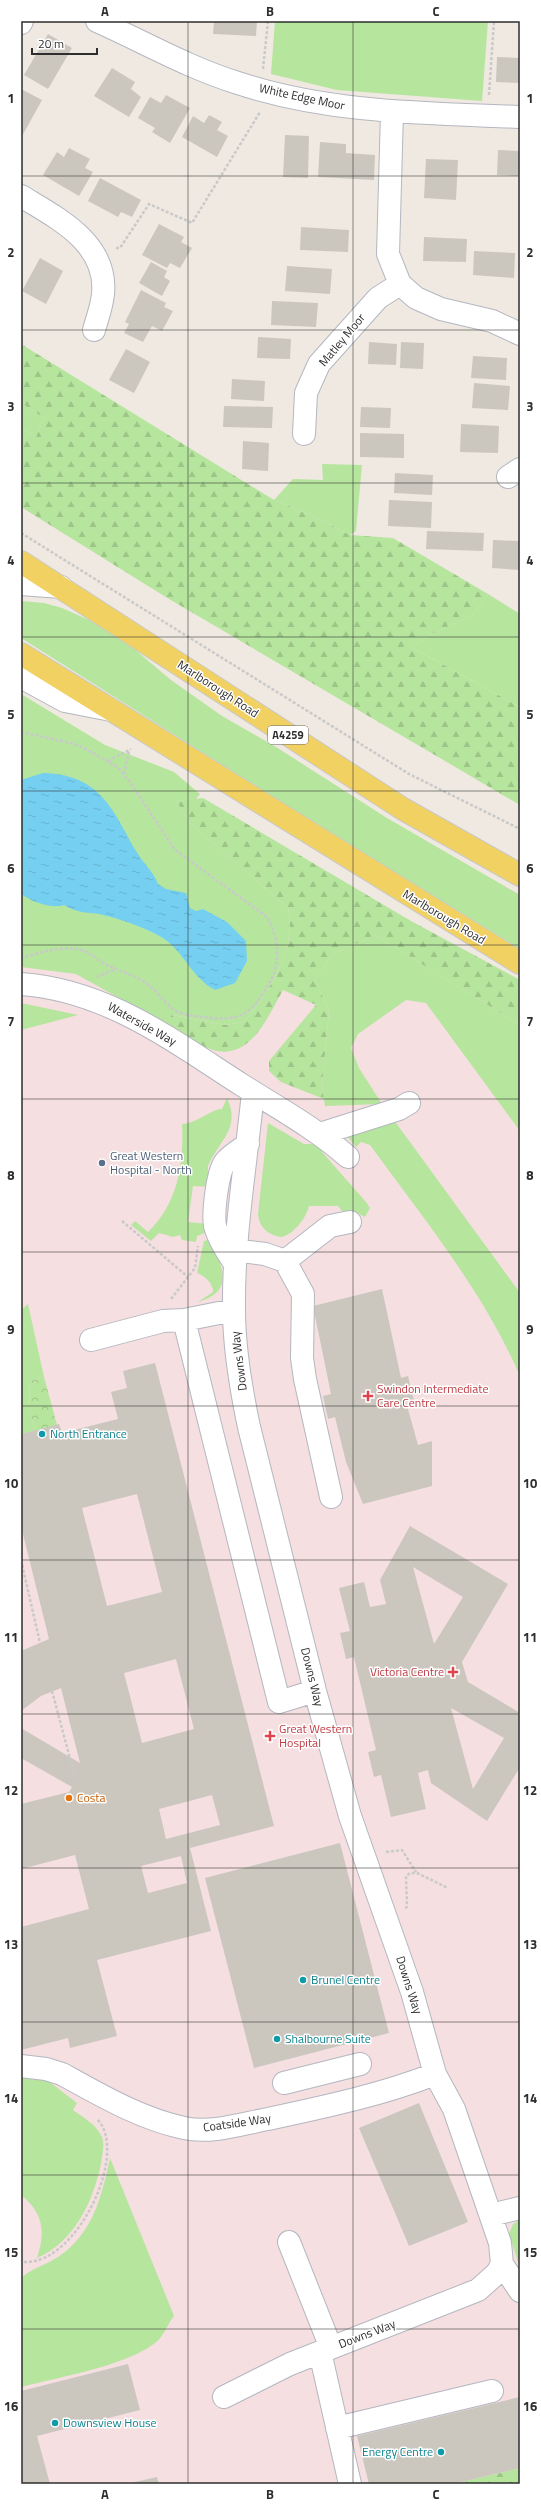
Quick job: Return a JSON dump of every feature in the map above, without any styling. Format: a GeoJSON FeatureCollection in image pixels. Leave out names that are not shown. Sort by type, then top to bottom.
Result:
{"type":"FeatureCollection","features":[{"type":"Feature","properties":{"kind":"main road","name":"Marlborough Road"},"geometry":{"type":"LineString","coordinates":[[21,562],[403,810],[520,875]]}},
{"type":"Feature","properties":{"kind":"main road","name":"Marlborough Road"},"geometry":{"type":"LineString","coordinates":[[21,654],[520,963]]}},
{"type":"Feature","properties":{"kind":"street","name":"White Edge Moor"},"geometry":{"type":"LineString","coordinates":[[97,21],[198,68],[239,84],[272,92],[332,105],[392,112],[520,117]]}},
{"type":"Feature","properties":{"kind":"street"},"geometry":{"type":"LineString","coordinates":[[392,112],[388,254],[400,284],[416,298],[441,309],[492,321],[520,334]]}},
{"type":"Feature","properties":{"kind":"street"},"geometry":{"type":"LineString","coordinates":[[21,196],[79,235],[91,249],[98,264],[103,294],[94,330]]}},
{"type":"Feature","properties":{"kind":"street","name":"Matley Moor"},"geometry":{"type":"LineString","coordinates":[[304,434],[306,393],[319,364],[378,298],[400,284]]}},
{"type":"Feature","properties":{"kind":"street"},"geometry":{"type":"LineString","coordinates":[[21,584],[61,587]]}},
{"type":"Feature","properties":{"kind":"street"},"geometry":{"type":"LineString","coordinates":[[21,677],[65,701],[111,710]]}},
{"type":"Feature","properties":{"kind":"street","name":"Waterside Way"},"geometry":{"type":"LineString","coordinates":[[21,984],[70,992],[128,1013],[320,1134],[348,1157]]}},
{"type":"Feature","properties":{"kind":"street","name":"Downs Way"},"geometry":{"type":"LineString","coordinates":[[252,1092],[248,1144],[235,1257],[234,1310],[240,1386],[249,1427],[315,1691],[350,1816],[412,1992],[435,2074],[454,2109],[491,2215],[500,2243],[502,2264],[520,2291]]}},
{"type":"Feature","properties":{"kind":"street"},"geometry":{"type":"LineString","coordinates":[[320,1134],[399,1109],[409,1103]]}},
{"type":"Feature","properties":{"kind":"street"},"geometry":{"type":"LineString","coordinates":[[248,1144],[226,1161],[220,1170],[215,1214],[218,1234],[235,1257],[265,1254],[285,1260],[303,1294],[302,1358],[305,1380],[331,1497]]}},
{"type":"Feature","properties":{"kind":"street"},"geometry":{"type":"LineString","coordinates":[[285,1260],[330,1226],[341,1222],[350,1222]]}},
{"type":"Feature","properties":{"kind":"street"},"geometry":{"type":"LineString","coordinates":[[91,1340],[174,1321],[234,1310]]}},
{"type":"Feature","properties":{"kind":"street"},"geometry":{"type":"LineString","coordinates":[[174,1321],[278,1702],[315,1691]]}},
{"type":"Feature","properties":{"kind":"street"},"geometry":{"type":"LineString","coordinates":[[284,2083],[360,2064]]}},
{"type":"Feature","properties":{"kind":"street","name":"Coatside Way"},"geometry":{"type":"LineString","coordinates":[[21,2066],[46,2069],[62,2074],[157,2121],[185,2128],[210,2130],[321,2108],[410,2084],[435,2074]]}},
{"type":"Feature","properties":{"kind":"street"},"geometry":{"type":"LineString","coordinates":[[312,2076],[321,2108]]}},
{"type":"Feature","properties":{"kind":"street"},"geometry":{"type":"LineString","coordinates":[[491,2215],[520,2208]]}},
{"type":"Feature","properties":{"kind":"street"},"geometry":{"type":"LineString","coordinates":[[289,2242],[325,2350],[337,2428],[350,2484]]}},
{"type":"Feature","properties":{"kind":"street","name":"Downs Way"},"geometry":{"type":"LineString","coordinates":[[224,2397],[259,2377],[478,2290],[497,2273],[502,2264]]}},
{"type":"Feature","properties":{"kind":"street"},"geometry":{"type":"LineString","coordinates":[[337,2428],[492,2391]]}},
{"type":"Feature","properties":{"kind":"path"},"geometry":{"type":"LineString","coordinates":[[91,249],[120,248],[149,204],[192,223],[272,92],[263,73],[268,21]]}},
{"type":"Feature","properties":{"kind":"path"},"geometry":{"type":"LineString","coordinates":[[488,116],[494,21]]}},
{"type":"Feature","properties":{"kind":"path"},"geometry":{"type":"LineString","coordinates":[[21,533],[409,774],[520,829]]}},
{"type":"Feature","properties":{"kind":"path"},"geometry":{"type":"LineString","coordinates":[[21,732],[71,743],[107,761],[124,774],[176,850],[267,917],[274,928],[276,940],[276,966],[271,981],[258,1003],[248,1013],[230,1019],[219,1019],[174,1010],[159,992],[146,983],[108,966],[84,951],[53,950],[21,958]]}},
{"type":"Feature","properties":{"kind":"path"},"geometry":{"type":"LineString","coordinates":[[124,774],[130,751],[146,732]]}},
{"type":"Feature","properties":{"kind":"path"},"geometry":{"type":"LineString","coordinates":[[107,761],[130,751]]}},
{"type":"Feature","properties":{"kind":"path"},"geometry":{"type":"LineString","coordinates":[[122,1221],[188,1277]]}},
{"type":"Feature","properties":{"kind":"path"},"geometry":{"type":"LineString","coordinates":[[174,1321],[165,1307],[195,1268],[200,1238],[218,1234]]}},
{"type":"Feature","properties":{"kind":"path"},"geometry":{"type":"LineString","coordinates":[[21,1560],[40,1643]]}},
{"type":"Feature","properties":{"kind":"path"},"geometry":{"type":"LineString","coordinates":[[52,1691],[76,1781]]}},
{"type":"Feature","properties":{"kind":"path"},"geometry":{"type":"LineString","coordinates":[[393,1850],[402,1850],[417,1873]]}},
{"type":"Feature","properties":{"kind":"path"},"geometry":{"type":"LineString","coordinates":[[401,1908],[408,1907],[406,1876],[410,1872],[417,1873],[448,1888]]}},
{"type":"Feature","properties":{"kind":"path"},"geometry":{"type":"LineString","coordinates":[[24,2262],[39,2261],[60,2250],[82,2224],[91,2207],[105,2167],[107,2139],[103,2126],[90,2113],[100,2094]]}},
{"type":"Feature","properties":{"kind":"shaded area","name":"Great Western Hospital"},"geometry":{"type":"Polygon","coordinates":[[[21,694],[104,745],[174,772],[197,800],[520,987],[520,2484],[21,2484],[21,694]]]}},
{"type":"Feature","properties":{"kind":"green space"},"geometry":{"type":"Polygon","coordinates":[[[275,21],[488,21],[482,101],[337,90],[271,74],[275,21]]]}},
{"type":"Feature","properties":{"kind":"green space"},"geometry":{"type":"Polygon","coordinates":[[[21,344],[274,500],[318,518],[350,535],[393,538],[488,594],[473,615],[429,635],[413,648],[520,707],[520,805],[169,599],[21,507],[21,428],[36,437],[44,418],[21,403],[21,344]]]}},
{"type":"Feature","properties":{"kind":"green space"},"geometry":{"type":"Polygon","coordinates":[[[21,403],[44,418],[36,437],[21,428],[21,403]]]}},
{"type":"Feature","properties":{"kind":"green space"},"geometry":{"type":"Polygon","coordinates":[[[322,464],[362,465],[356,531],[350,535],[318,518],[274,500],[293,479],[323,480],[322,464]]]}},
{"type":"Feature","properties":{"kind":"green space"},"geometry":{"type":"Polygon","coordinates":[[[488,594],[520,614],[520,707],[413,648],[429,635],[473,615],[488,594]]]}},
{"type":"Feature","properties":{"kind":"green space"},"geometry":{"type":"Polygon","coordinates":[[[21,601],[44,603],[62,608],[89,620],[126,642],[171,680],[222,716],[276,747],[387,818],[520,895],[520,949],[308,819],[21,638],[21,601]]]}},
{"type":"Feature","properties":{"kind":"green space"},"geometry":{"type":"Polygon","coordinates":[[[21,694],[105,745],[174,772],[200,794],[196,799],[176,801],[191,824],[288,908],[290,923],[289,939],[285,954],[272,983],[244,1022],[225,1025],[173,1015],[164,1023],[76,974],[21,967],[21,694]]]}},
{"type":"Feature","properties":{"kind":"green space"},"geometry":{"type":"Polygon","coordinates":[[[203,798],[411,921],[520,980],[520,1025],[375,935],[333,954],[315,980],[329,1010],[322,1085],[324,1099],[281,1082],[269,1071],[269,1061],[316,1005],[283,990],[257,1034],[248,1043],[238,1049],[226,1052],[207,1048],[164,1023],[172,1015],[225,1025],[244,1022],[272,983],[285,954],[289,939],[290,923],[288,908],[191,824],[176,801],[203,798]]]}},
{"type":"Feature","properties":{"kind":"green space"},"geometry":{"type":"Polygon","coordinates":[[[375,935],[520,1025],[520,1131],[426,1003],[406,1000],[358,1034],[351,1048],[359,1068],[382,1104],[325,1106],[322,1085],[329,1010],[315,980],[333,954],[375,935]]]}},
{"type":"Feature","properties":{"kind":"green space"},"geometry":{"type":"Polygon","coordinates":[[[21,1003],[78,1015],[21,1030],[21,1003]]]}},
{"type":"Feature","properties":{"kind":"green space"},"geometry":{"type":"Polygon","coordinates":[[[227,1098],[231,1109],[232,1118],[230,1126],[227,1134],[208,1166],[208,1172],[213,1173],[213,1187],[193,1186],[188,1222],[208,1224],[210,1231],[197,1236],[196,1242],[182,1240],[180,1235],[173,1237],[159,1233],[151,1241],[131,1225],[135,1221],[148,1232],[166,1209],[177,1182],[180,1168],[182,1154],[182,1124],[194,1121],[218,1109],[222,1109],[227,1098]]]}},
{"type":"Feature","properties":{"kind":"green space"},"geometry":{"type":"Polygon","coordinates":[[[391,1116],[520,1293],[520,1376],[489,1314],[471,1285],[431,1228],[370,1145],[361,1142],[356,1147],[347,1136],[366,1131],[391,1116]]]}},
{"type":"Feature","properties":{"kind":"green space"},"geometry":{"type":"Polygon","coordinates":[[[268,1123],[304,1144],[312,1144],[324,1149],[322,1152],[370,1208],[365,1217],[357,1213],[342,1211],[338,1206],[309,1206],[299,1224],[287,1235],[282,1237],[269,1233],[260,1223],[258,1214],[268,1123]]]}},
{"type":"Feature","properties":{"kind":"green space"},"geometry":{"type":"Polygon","coordinates":[[[212,1239],[222,1268],[222,1285],[210,1297],[198,1302],[213,1292],[212,1286],[208,1280],[197,1273],[204,1241],[212,1239]]]}},
{"type":"Feature","properties":{"kind":"green space"},"geometry":{"type":"Polygon","coordinates":[[[28,1304],[44,1377],[30,1381],[29,1408],[35,1431],[21,1434],[21,1310],[28,1304]]]}},
{"type":"Feature","properties":{"kind":"green space"},"geometry":{"type":"Polygon","coordinates":[[[44,1377],[57,1425],[35,1431],[29,1408],[30,1381],[44,1377]]]}},
{"type":"Feature","properties":{"kind":"green space"},"geometry":{"type":"Polygon","coordinates":[[[21,2075],[43,2077],[77,2103],[73,2110],[96,2128],[102,2137],[103,2143],[101,2164],[93,2192],[80,2219],[61,2242],[50,2251],[37,2258],[40,2249],[42,2231],[41,2223],[34,2208],[21,2195],[21,2075]]]}},
{"type":"Feature","properties":{"kind":"green space"},"geometry":{"type":"Polygon","coordinates":[[[110,2158],[174,2316],[161,2337],[150,2347],[135,2355],[96,2369],[21,2387],[21,2278],[58,2257],[70,2248],[80,2237],[88,2225],[99,2200],[110,2158]]]}},
{"type":"Feature","properties":{"kind":"green space"},"geometry":{"type":"Polygon","coordinates":[[[520,2220],[520,2268],[509,2234],[513,2224],[520,2220]]]}},
{"type":"Feature","properties":{"kind":"green space"},"geometry":{"type":"Polygon","coordinates":[[[520,2468],[520,2484],[453,2484],[520,2468]]]}},
{"type":"Feature","properties":{"kind":"water"},"geometry":{"type":"Polygon","coordinates":[[[43,773],[62,775],[78,780],[91,787],[102,796],[158,884],[166,889],[186,893],[190,908],[196,911],[203,909],[227,922],[246,941],[247,961],[235,983],[215,990],[200,979],[177,950],[163,938],[140,927],[107,916],[77,911],[64,905],[54,906],[42,904],[21,894],[21,780],[43,773]]]}},
{"type":"Feature","properties":{"kind":"building"},"geometry":{"type":"Polygon","coordinates":[[[214,21],[257,21],[256,36],[213,34],[214,21]]]}},
{"type":"Feature","properties":{"kind":"building"},"geometry":{"type":"Polygon","coordinates":[[[48,34],[72,48],[48,89],[24,75],[48,34]]]}},
{"type":"Feature","properties":{"kind":"building"},"geometry":{"type":"Polygon","coordinates":[[[497,57],[520,58],[520,83],[496,82],[497,57]]]}},
{"type":"Feature","properties":{"kind":"building"},"geometry":{"type":"Polygon","coordinates":[[[112,68],[135,82],[131,89],[141,97],[129,117],[94,96],[112,68]]]}},
{"type":"Feature","properties":{"kind":"building"},"geometry":{"type":"Polygon","coordinates":[[[21,89],[42,100],[21,138],[21,89]]]}},
{"type":"Feature","properties":{"kind":"building"},"geometry":{"type":"Polygon","coordinates":[[[166,95],[190,108],[170,143],[152,132],[155,128],[138,118],[150,97],[161,103],[166,95]]]}},
{"type":"Feature","properties":{"kind":"building"},"geometry":{"type":"Polygon","coordinates":[[[209,115],[222,122],[217,130],[228,136],[217,157],[182,137],[193,116],[204,123],[209,115]]]}},
{"type":"Feature","properties":{"kind":"building"},"geometry":{"type":"Polygon","coordinates":[[[285,135],[309,136],[308,178],[283,177],[285,135]]]}},
{"type":"Feature","properties":{"kind":"building"},"geometry":{"type":"Polygon","coordinates":[[[320,142],[346,144],[346,153],[375,155],[374,180],[318,177],[320,142]]]}},
{"type":"Feature","properties":{"kind":"building"},"geometry":{"type":"Polygon","coordinates":[[[69,148],[90,159],[85,168],[93,172],[79,196],[43,175],[57,152],[64,157],[69,148]]]}},
{"type":"Feature","properties":{"kind":"building"},"geometry":{"type":"Polygon","coordinates":[[[498,150],[520,151],[520,176],[497,175],[498,150]]]}},
{"type":"Feature","properties":{"kind":"building"},"geometry":{"type":"Polygon","coordinates":[[[426,159],[458,160],[456,200],[424,198],[426,159]]]}},
{"type":"Feature","properties":{"kind":"building"},"geometry":{"type":"Polygon","coordinates":[[[100,178],[141,200],[132,217],[121,212],[118,217],[88,201],[100,178]]]}},
{"type":"Feature","properties":{"kind":"building"},"geometry":{"type":"Polygon","coordinates":[[[159,224],[184,237],[181,242],[192,248],[180,268],[170,263],[167,268],[142,255],[159,224]]]}},
{"type":"Feature","properties":{"kind":"building"},"geometry":{"type":"Polygon","coordinates":[[[301,227],[349,230],[348,252],[300,250],[301,227]]]}},
{"type":"Feature","properties":{"kind":"building"},"geometry":{"type":"Polygon","coordinates":[[[424,237],[467,239],[466,262],[423,261],[424,237]]]}},
{"type":"Feature","properties":{"kind":"building"},"geometry":{"type":"Polygon","coordinates":[[[474,251],[515,253],[514,278],[473,275],[474,251]]]}},
{"type":"Feature","properties":{"kind":"building"},"geometry":{"type":"Polygon","coordinates":[[[40,258],[63,271],[46,304],[22,291],[40,258]]]}},
{"type":"Feature","properties":{"kind":"building"},"geometry":{"type":"Polygon","coordinates":[[[151,262],[167,271],[164,277],[170,281],[162,296],[139,283],[151,262]]]}},
{"type":"Feature","properties":{"kind":"building"},"geometry":{"type":"Polygon","coordinates":[[[287,266],[332,269],[330,294],[285,291],[287,266]]]}},
{"type":"Feature","properties":{"kind":"building"},"geometry":{"type":"Polygon","coordinates":[[[141,290],[166,303],[164,307],[173,311],[162,331],[152,326],[143,342],[124,333],[129,324],[125,322],[141,290]]]}},
{"type":"Feature","properties":{"kind":"building"},"geometry":{"type":"Polygon","coordinates":[[[272,301],[318,303],[316,327],[271,325],[272,301]]]}},
{"type":"Feature","properties":{"kind":"building"},"geometry":{"type":"Polygon","coordinates":[[[258,337],[291,339],[290,359],[257,358],[258,337]]]}},
{"type":"Feature","properties":{"kind":"building"},"geometry":{"type":"Polygon","coordinates":[[[369,342],[397,344],[396,365],[368,364],[369,342]]]}},
{"type":"Feature","properties":{"kind":"building"},"geometry":{"type":"Polygon","coordinates":[[[401,342],[424,343],[423,369],[400,368],[401,342]]]}},
{"type":"Feature","properties":{"kind":"building"},"geometry":{"type":"Polygon","coordinates":[[[126,349],[150,362],[134,393],[109,380],[126,349]]]}},
{"type":"Feature","properties":{"kind":"building"},"geometry":{"type":"Polygon","coordinates":[[[473,356],[507,358],[506,380],[471,378],[473,356]]]}},
{"type":"Feature","properties":{"kind":"building"},"geometry":{"type":"Polygon","coordinates":[[[232,379],[265,381],[264,401],[231,399],[232,379]]]}},
{"type":"Feature","properties":{"kind":"building"},"geometry":{"type":"Polygon","coordinates":[[[474,383],[510,386],[508,410],[472,408],[474,383]]]}},
{"type":"Feature","properties":{"kind":"building"},"geometry":{"type":"Polygon","coordinates":[[[224,406],[273,407],[272,428],[223,427],[224,406]]]}},
{"type":"Feature","properties":{"kind":"building"},"geometry":{"type":"Polygon","coordinates":[[[361,407],[391,408],[390,428],[360,427],[361,407]]]}},
{"type":"Feature","properties":{"kind":"building"},"geometry":{"type":"Polygon","coordinates":[[[461,424],[499,426],[498,453],[460,452],[461,424]]]}},
{"type":"Feature","properties":{"kind":"building"},"geometry":{"type":"Polygon","coordinates":[[[360,433],[404,434],[404,458],[360,457],[360,433]]]}},
{"type":"Feature","properties":{"kind":"building"},"geometry":{"type":"Polygon","coordinates":[[[243,441],[269,443],[268,471],[242,469],[243,441]]]}},
{"type":"Feature","properties":{"kind":"building"},"geometry":{"type":"Polygon","coordinates":[[[395,473],[433,475],[432,495],[394,493],[395,473]]]}},
{"type":"Feature","properties":{"kind":"building"},"geometry":{"type":"Polygon","coordinates":[[[389,500],[432,502],[431,528],[388,526],[389,500]]]}},
{"type":"Feature","properties":{"kind":"building"},"geometry":{"type":"Polygon","coordinates":[[[427,531],[484,533],[483,551],[426,549],[427,531]]]}},
{"type":"Feature","properties":{"kind":"building"},"geometry":{"type":"Polygon","coordinates":[[[493,540],[520,541],[520,570],[492,568],[493,540]]]}},
{"type":"Feature","properties":{"kind":"building"},"geometry":{"type":"Polygon","coordinates":[[[382,1289],[401,1378],[408,1376],[414,1401],[406,1402],[418,1445],[432,1441],[432,1486],[363,1504],[346,1462],[335,1417],[328,1419],[323,1396],[331,1394],[313,1306],[382,1289]]]}},
{"type":"Feature","properties":{"kind":"building"},"geometry":{"type":"Polygon","coordinates":[[[155,1363],[274,1826],[190,1848],[211,1931],[97,1960],[117,2036],[70,2048],[68,2038],[21,2050],[21,1927],[89,1909],[75,1855],[21,1869],[21,1804],[69,1792],[72,1787],[21,1758],[21,1728],[80,1763],[61,1688],[41,1696],[21,1711],[21,1651],[49,1639],[21,1526],[21,1434],[59,1424],[62,1433],[118,1419],[111,1392],[127,1388],[123,1371],[155,1363]],[[137,1494],[82,1508],[107,1606],[162,1592],[137,1494]],[[176,1659],[124,1673],[142,1743],[194,1729],[176,1659]],[[212,1795],[159,1809],[166,1839],[220,1825],[212,1795]],[[181,1856],[141,1866],[148,1893],[187,1883],[181,1856]]]}},
{"type":"Feature","properties":{"kind":"building"},"geometry":{"type":"Polygon","coordinates":[[[410,1526],[508,1584],[462,1662],[468,1682],[520,1713],[520,1767],[487,1821],[431,1783],[428,1770],[418,1773],[426,1809],[391,1817],[381,1775],[374,1777],[368,1752],[376,1750],[354,1657],[346,1659],[340,1633],[350,1631],[339,1588],[364,1582],[370,1607],[386,1604],[380,1580],[410,1526]],[[413,1567],[434,1644],[463,1597],[413,1567]],[[451,1708],[473,1789],[504,1738],[451,1708]]]}},
{"type":"Feature","properties":{"kind":"building","name":"Brunel Centre"},"geometry":{"type":"Polygon","coordinates":[[[340,1843],[389,2033],[254,2068],[205,1878],[340,1843]]]}},
{"type":"Feature","properties":{"kind":"building"},"geometry":{"type":"Polygon","coordinates":[[[419,2103],[468,2222],[409,2246],[359,2128],[419,2103]]]}},
{"type":"Feature","properties":{"kind":"building","name":"Downsview House"},"geometry":{"type":"Polygon","coordinates":[[[128,2364],[140,2410],[37,2436],[50,2484],[21,2484],[21,2391],[128,2364]]]}},
{"type":"Feature","properties":{"kind":"building","name":"Energy Centre"},"geometry":{"type":"Polygon","coordinates":[[[520,2397],[520,2468],[453,2484],[369,2484],[357,2436],[520,2397]]]}},
{"type":"Feature","properties":{"kind":"building"},"geometry":{"type":"Polygon","coordinates":[[[157,2477],[159,2484],[131,2484],[131,2483],[157,2477]]]}},
{"type":"Feature","properties":{"kind":"place","name":"Great Western Hospital - North"},"geometry":{"type":"Point","coordinates":[102,1163]}},
{"type":"Feature","properties":{"kind":"place","name":"Swindon Intermediate Care Centre"},"geometry":{"type":"Point","coordinates":[368,1396]}},
{"type":"Feature","properties":{"kind":"place","name":"North Entrance"},"geometry":{"type":"Point","coordinates":[42,1434]}},
{"type":"Feature","properties":{"kind":"place","name":"Victoria Centre"},"geometry":{"type":"Point","coordinates":[453,1672]}},
{"type":"Feature","properties":{"kind":"place","name":"Great Western Hospital"},"geometry":{"type":"Point","coordinates":[270,1736]}},
{"type":"Feature","properties":{"kind":"place","name":"Costa"},"geometry":{"type":"Point","coordinates":[69,1798]}},
{"type":"Feature","properties":{"kind":"place","name":"Brunel Centre"},"geometry":{"type":"Point","coordinates":[303,1980]}},
{"type":"Feature","properties":{"kind":"place","name":"Shalbourne Suite"},"geometry":{"type":"Point","coordinates":[277,2039]}},
{"type":"Feature","properties":{"kind":"place","name":"Downsview House"},"geometry":{"type":"Point","coordinates":[55,2423]}},
{"type":"Feature","properties":{"kind":"place","name":"Energy Centre"},"geometry":{"type":"Point","coordinates":[441,2452]}}]}
